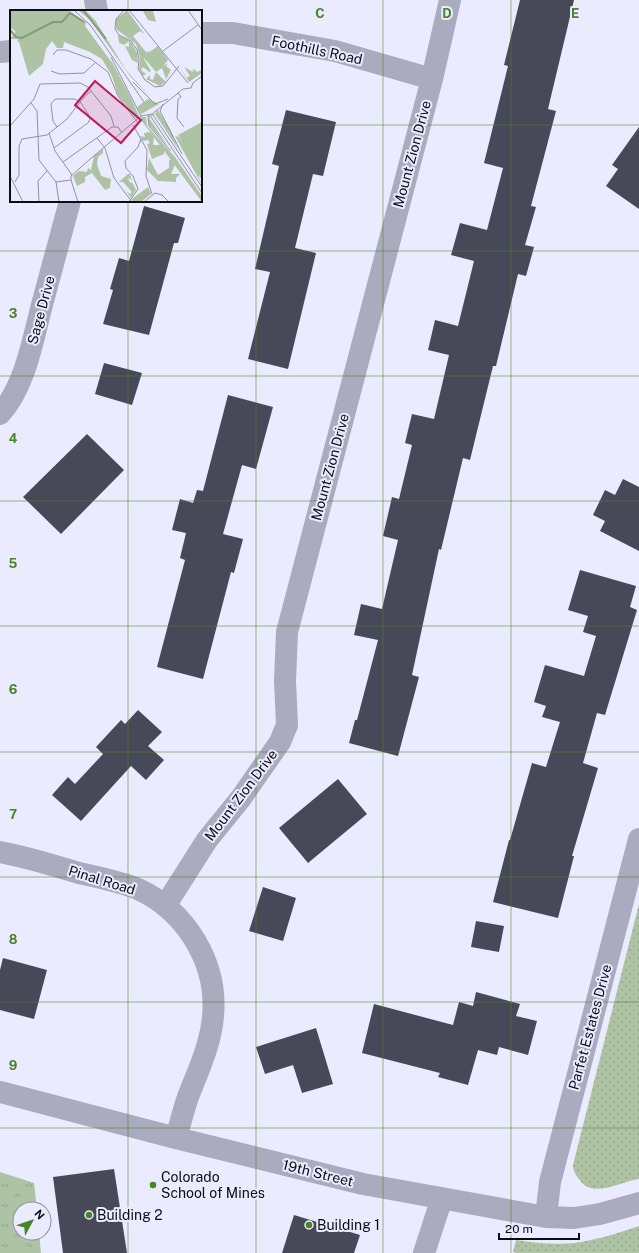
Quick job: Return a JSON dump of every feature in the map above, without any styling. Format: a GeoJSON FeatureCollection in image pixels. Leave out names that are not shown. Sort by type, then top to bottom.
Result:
{"type":"FeatureCollection","features":[{"type":"Feature","properties":{"kind":"street"},"geometry":{"type":"LineString","coordinates":[[95,0],[97,10]]}},
{"type":"Feature","properties":{"kind":"street","name":"Mount Zion Drive"},"geometry":{"type":"LineString","coordinates":[[165,906],[207,840],[241,798],[273,753],[280,742],[287,725],[285,681],[287,632],[432,79],[450,0]]}},
{"type":"Feature","properties":{"kind":"street","name":"Foothills Road"},"geometry":{"type":"LineString","coordinates":[[202,33],[233,33],[335,51],[432,79]]}},
{"type":"Feature","properties":{"kind":"street"},"geometry":{"type":"LineString","coordinates":[[0,52],[10,51]]}},
{"type":"Feature","properties":{"kind":"street","name":"Sage Drive"},"geometry":{"type":"LineString","coordinates":[[0,414],[7,406],[20,383],[32,345],[70,202]]}},
{"type":"Feature","properties":{"kind":"street","name":"Parfet Estates Drive"},"geometry":{"type":"LineString","coordinates":[[546,1217],[550,1182],[639,839]]}},
{"type":"Feature","properties":{"kind":"street","name":"Pinal Road"},"geometry":{"type":"LineString","coordinates":[[0,852],[25,857],[138,889],[165,906],[185,925],[197,942],[206,962],[213,990],[213,1017],[208,1043],[176,1138]]}},
{"type":"Feature","properties":{"kind":"street","name":"19th Street"},"geometry":{"type":"LineString","coordinates":[[0,1092],[176,1138],[363,1184],[546,1217],[574,1218],[600,1214],[639,1203]]}},
{"type":"Feature","properties":{"kind":"street"},"geometry":{"type":"LineString","coordinates":[[424,1253],[442,1198]]}},
{"type":"Feature","properties":{"kind":"green space"},"geometry":{"type":"Polygon","coordinates":[[[639,904],[639,1179],[607,1188],[591,1188],[579,1179],[574,1171],[573,1165],[639,904]]]}},
{"type":"Feature","properties":{"kind":"green space"},"geometry":{"type":"Polygon","coordinates":[[[0,1172],[34,1183],[36,1201],[12,1201],[12,1241],[40,1241],[41,1253],[0,1253],[0,1172]]]}},
{"type":"Feature","properties":{"kind":"green space"},"geometry":{"type":"Polygon","coordinates":[[[639,1226],[639,1253],[513,1252],[516,1240],[535,1243],[563,1244],[582,1242],[639,1226]]]}},
{"type":"Feature","properties":{"kind":"building"},"geometry":{"type":"Polygon","coordinates":[[[520,0],[574,0],[548,109],[556,111],[531,206],[536,207],[525,245],[534,247],[526,276],[518,274],[496,366],[493,366],[470,460],[463,458],[441,550],[439,549],[412,675],[419,677],[398,756],[349,743],[355,720],[357,720],[378,640],[354,635],[361,604],[382,609],[398,540],[383,536],[392,497],[399,499],[412,445],[405,443],[412,414],[434,419],[449,355],[428,350],[435,320],[458,326],[474,261],[451,255],[460,223],[487,230],[503,168],[484,163],[508,66],[504,65],[520,0]]]}},
{"type":"Feature","properties":{"kind":"building"},"geometry":{"type":"Polygon","coordinates":[[[286,110],[336,122],[323,176],[313,174],[295,248],[316,253],[288,369],[248,359],[270,272],[255,269],[279,166],[272,164],[286,110]]]}},
{"type":"Feature","properties":{"kind":"building"},"geometry":{"type":"Polygon","coordinates":[[[639,127],[639,209],[606,186],[618,169],[612,165],[639,127]]]}},
{"type":"Feature","properties":{"kind":"building"},"geometry":{"type":"Polygon","coordinates":[[[144,206],[185,218],[178,243],[174,243],[149,335],[103,324],[113,290],[110,289],[119,258],[129,261],[144,206]]]}},
{"type":"Feature","properties":{"kind":"building"},"geometry":{"type":"Polygon","coordinates":[[[104,363],[142,373],[132,405],[95,394],[104,363]]]}},
{"type":"Feature","properties":{"kind":"building"},"geometry":{"type":"Polygon","coordinates":[[[228,395],[273,407],[256,469],[242,465],[223,534],[243,539],[234,573],[231,572],[203,679],[157,667],[185,560],[180,558],[186,533],[172,530],[180,499],[193,503],[197,490],[203,491],[228,395]]]}},
{"type":"Feature","properties":{"kind":"building"},"geometry":{"type":"Polygon","coordinates":[[[87,434],[124,470],[61,534],[23,497],[87,434]]]}},
{"type":"Feature","properties":{"kind":"building"},"geometry":{"type":"Polygon","coordinates":[[[623,479],[639,487],[639,551],[600,531],[605,521],[593,515],[605,490],[615,495],[623,479]]]}},
{"type":"Feature","properties":{"kind":"building"},"geometry":{"type":"Polygon","coordinates":[[[580,570],[636,586],[630,607],[637,610],[605,715],[597,713],[583,763],[598,768],[572,856],[574,856],[558,918],[493,902],[509,840],[532,763],[546,767],[560,722],[542,717],[546,706],[534,702],[545,665],[584,676],[596,636],[583,632],[588,616],[568,610],[580,570]]]}},
{"type":"Feature","properties":{"kind":"building"},"geometry":{"type":"Polygon","coordinates":[[[138,710],[162,732],[148,746],[164,760],[146,780],[131,766],[81,821],[52,795],[68,777],[75,784],[103,754],[96,747],[121,720],[125,724],[138,710]]]}},
{"type":"Feature","properties":{"kind":"building"},"geometry":{"type":"Polygon","coordinates":[[[338,779],[367,814],[308,863],[279,828],[338,779]]]}},
{"type":"Feature","properties":{"kind":"building"},"geometry":{"type":"Polygon","coordinates":[[[263,887],[296,898],[283,941],[249,931],[263,887]]]}},
{"type":"Feature","properties":{"kind":"building"},"geometry":{"type":"Polygon","coordinates":[[[476,921],[504,926],[499,952],[471,947],[476,921]]]}},
{"type":"Feature","properties":{"kind":"building"},"geometry":{"type":"Polygon","coordinates":[[[3,958],[47,970],[34,1019],[0,1010],[0,970],[3,958]]]}},
{"type":"Feature","properties":{"kind":"building"},"geometry":{"type":"Polygon","coordinates":[[[476,992],[520,1004],[516,1016],[537,1021],[528,1055],[499,1047],[497,1055],[478,1050],[468,1085],[438,1077],[440,1073],[362,1053],[374,1004],[453,1025],[459,1002],[473,1006],[476,992]]]}},
{"type":"Feature","properties":{"kind":"building"},"geometry":{"type":"Polygon","coordinates":[[[316,1028],[333,1084],[302,1093],[293,1065],[265,1074],[256,1047],[316,1028]]]}},
{"type":"Feature","properties":{"kind":"building","name":"Building 2"},"geometry":{"type":"Polygon","coordinates":[[[114,1169],[127,1253],[63,1253],[53,1177],[114,1169]]]}},
{"type":"Feature","properties":{"kind":"building","name":"Building 1"},"geometry":{"type":"Polygon","coordinates":[[[294,1215],[360,1235],[354,1253],[282,1253],[294,1215]]]}},
{"type":"Feature","properties":{"kind":"place","name":"Colorado School of Mines"},"geometry":{"type":"Point","coordinates":[153,1185]}},
{"type":"Feature","properties":{"kind":"place","name":"Building 2"},"geometry":{"type":"Point","coordinates":[89,1215]}},
{"type":"Feature","properties":{"kind":"place","name":"Building 1"},"geometry":{"type":"Point","coordinates":[309,1225]}}]}
